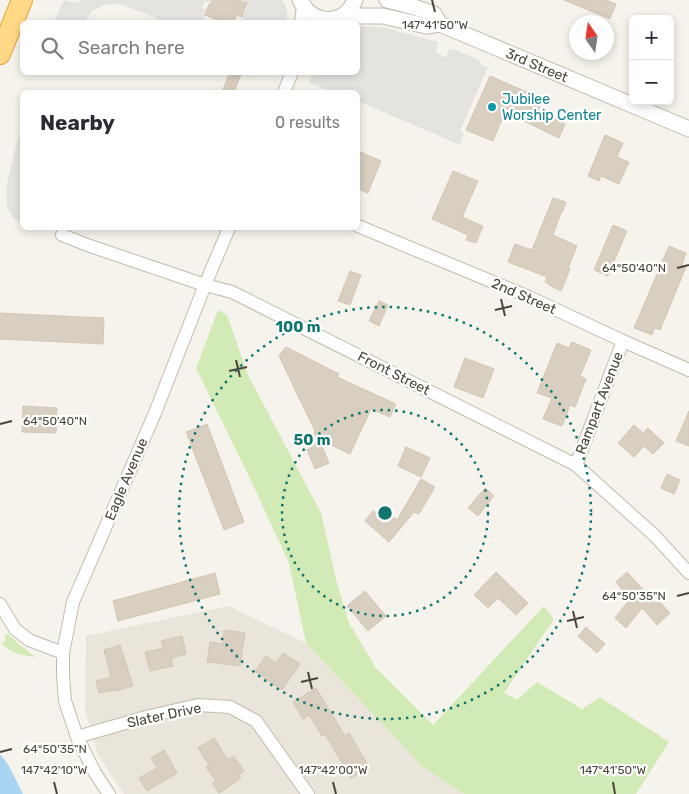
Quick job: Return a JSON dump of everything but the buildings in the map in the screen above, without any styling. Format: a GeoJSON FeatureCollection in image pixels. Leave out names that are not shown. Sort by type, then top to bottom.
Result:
{"type":"FeatureCollection","features":[{"type":"Feature","properties":{"kind":"highway"},"geometry":{"type":"LineString","coordinates":[[0,54],[22,0]]}},
{"type":"Feature","properties":{"kind":"street"},"geometry":{"type":"LineString","coordinates":[[331,20],[346,13],[355,0]]}},
{"type":"Feature","properties":{"kind":"street","name":"3rd Street"},"geometry":{"type":"LineString","coordinates":[[387,0],[434,14],[440,24]]}},
{"type":"Feature","properties":{"kind":"street"},"geometry":{"type":"LineString","coordinates":[[302,3],[308,12],[315,17],[325,20]]}},
{"type":"Feature","properties":{"kind":"street"},"geometry":{"type":"LineString","coordinates":[[300,20],[302,3]]}},
{"type":"Feature","properties":{"kind":"street","name":"3rd Street"},"geometry":{"type":"LineString","coordinates":[[346,13],[355,16],[382,16],[426,26],[440,24],[689,129]]}},
{"type":"Feature","properties":{"kind":"street"},"geometry":{"type":"LineString","coordinates":[[285,90],[291,75]]}},
{"type":"Feature","properties":{"kind":"street","name":"2nd Street"},"geometry":{"type":"LineString","coordinates":[[360,227],[529,297],[689,370]]}},
{"type":"Feature","properties":{"kind":"street","name":"Eagle Avenue"},"geometry":{"type":"LineString","coordinates":[[77,737],[65,701],[63,676],[63,652],[73,602],[155,413],[228,230]]}},
{"type":"Feature","properties":{"kind":"street","name":"Front Street"},"geometry":{"type":"LineString","coordinates":[[62,235],[205,285],[232,292],[576,465],[654,535],[689,573]]}},
{"type":"Feature","properties":{"kind":"street","name":"Rampart Avenue"},"geometry":{"type":"LineString","coordinates":[[576,465],[623,341]]}},
{"type":"Feature","properties":{"kind":"street"},"geometry":{"type":"LineString","coordinates":[[0,604],[15,629],[29,640],[63,652]]}},
{"type":"Feature","properties":{"kind":"street","name":"Slater Drive"},"geometry":{"type":"LineString","coordinates":[[77,737],[146,717],[198,705],[230,707],[256,721],[308,794]]}},
{"type":"Feature","properties":{"kind":"street"},"geometry":{"type":"LineString","coordinates":[[77,737],[95,773],[109,794]]}},
{"type":"Feature","properties":{"kind":"shaded area"},"geometry":{"type":"Polygon","coordinates":[[[64,0],[76,3],[82,0],[213,0],[212,3],[205,1],[202,8],[207,10],[203,20],[160,20],[123,5],[113,4],[104,5],[92,11],[85,20],[55,20],[64,0]]]}},
{"type":"Feature","properties":{"kind":"shaded area"},"geometry":{"type":"Polygon","coordinates":[[[243,0],[282,0],[287,12],[287,20],[242,20],[248,5],[243,0]]]}},
{"type":"Feature","properties":{"kind":"shaded area"},"geometry":{"type":"Polygon","coordinates":[[[360,27],[386,28],[438,42],[436,53],[446,57],[449,50],[454,49],[479,60],[481,64],[488,67],[460,131],[464,133],[460,145],[360,102],[360,90],[329,90],[309,83],[312,75],[360,75],[360,27]]]}},
{"type":"Feature","properties":{"kind":"shaded area"},"geometry":{"type":"Polygon","coordinates":[[[20,132],[20,222],[12,217],[7,206],[6,189],[20,132]]]}},
{"type":"Feature","properties":{"kind":"shaded area"},"geometry":{"type":"Polygon","coordinates":[[[228,606],[306,643],[423,767],[464,794],[124,794],[98,755],[85,709],[86,636],[228,606]]]}},
{"type":"Feature","properties":{"kind":"green space"},"geometry":{"type":"Polygon","coordinates":[[[218,310],[227,315],[248,375],[321,513],[337,583],[349,623],[376,668],[433,725],[544,606],[554,619],[504,693],[517,700],[537,682],[582,709],[600,697],[669,742],[636,794],[464,794],[423,767],[306,643],[289,563],[196,368],[218,310]]]}},
{"type":"Feature","properties":{"kind":"green space"},"geometry":{"type":"Polygon","coordinates":[[[8,634],[36,657],[25,656],[5,647],[1,643],[6,640],[5,635],[8,634]]]}},
{"type":"Feature","properties":{"kind":"water"},"geometry":{"type":"Polygon","coordinates":[[[0,754],[9,766],[23,794],[0,794],[0,754]]]}},
{"type":"Feature","properties":{"kind":"place","name":"Jubilee Worship Center"},"geometry":{"type":"Point","coordinates":[492,107]}}]}
